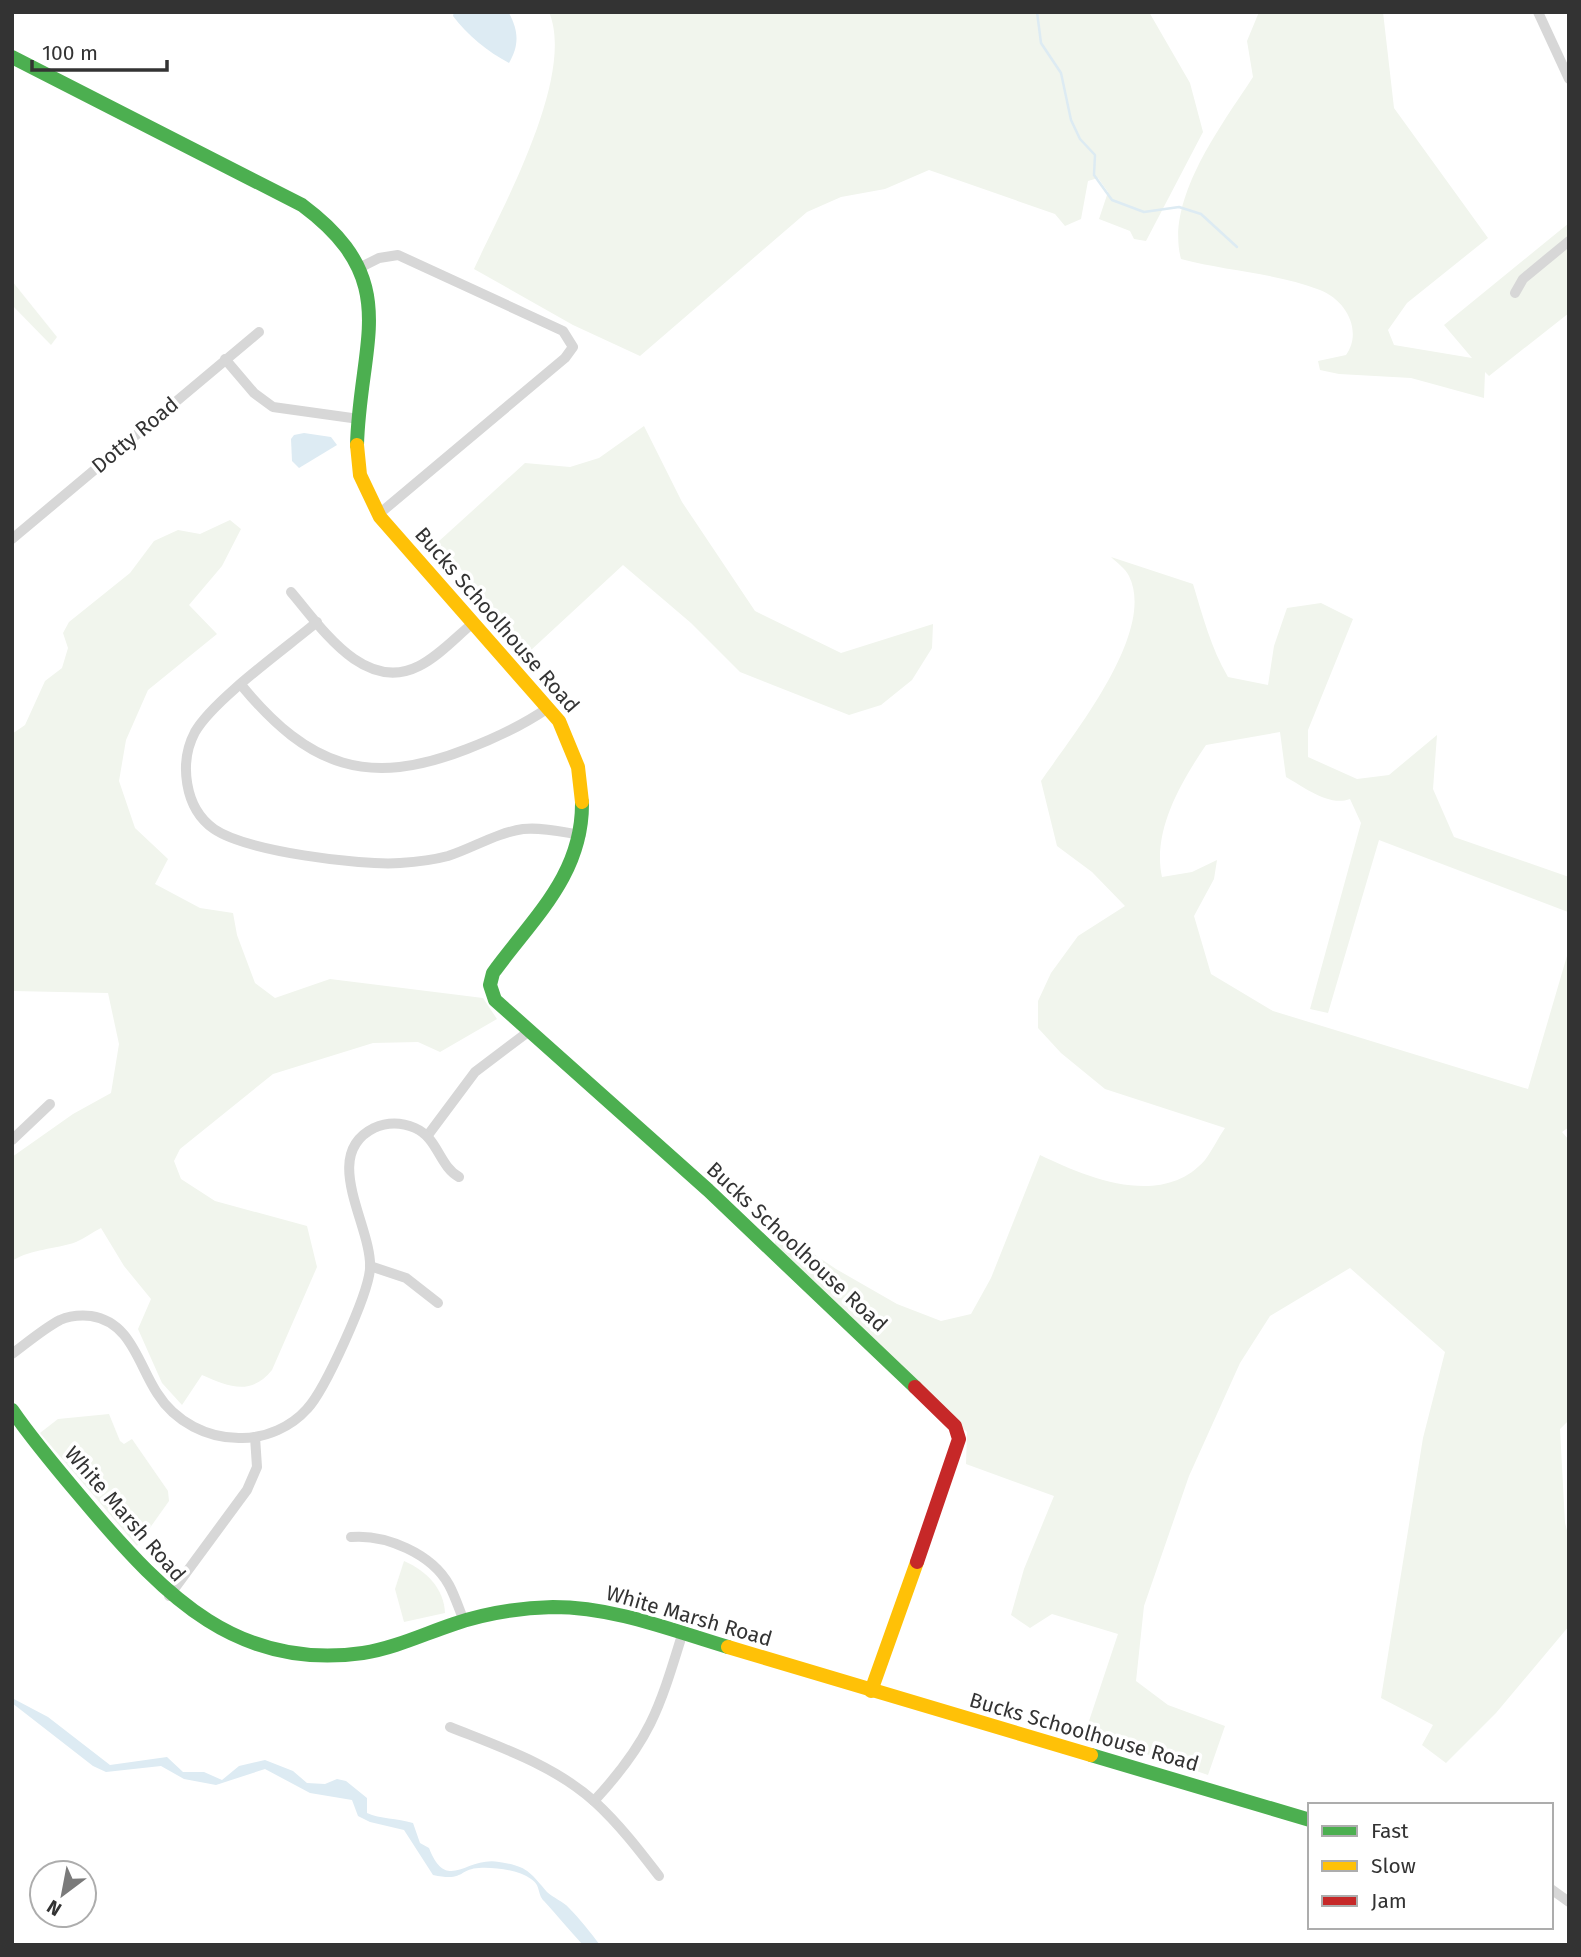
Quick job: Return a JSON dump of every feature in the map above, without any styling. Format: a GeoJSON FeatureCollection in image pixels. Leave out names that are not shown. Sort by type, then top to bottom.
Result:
{"type":"FeatureCollection","features":[{"type":"Feature","properties":{"kind":"street"},"geometry":{"type":"LineString","coordinates":[[1538,12],[1567,72]]}},
{"type":"Feature","properties":{"kind":"street","name":"Bucks Schoolhouse Road"},"geometry":{"type":"LineString","coordinates":[[12,57],[302,205],[338,232],[361,267],[370,301],[371,323],[357,452],[360,475],[367,495],[379,514],[548,708],[566,733],[577,763],[583,801],[580,835],[573,862],[559,888],[491,977],[492,996],[509,1016],[708,1190],[955,1426],[958,1439],[955,1458],[871,1691],[1308,1819]]}},
{"type":"Feature","properties":{"kind":"street"},"geometry":{"type":"LineString","coordinates":[[1515,293],[1523,279],[1569,241]]}},
{"type":"Feature","properties":{"kind":"street"},"geometry":{"type":"LineString","coordinates":[[361,267],[379,258],[398,256],[563,331],[573,347],[565,358],[379,514]]}},
{"type":"Feature","properties":{"kind":"street","name":"Dotty Road"},"geometry":{"type":"LineString","coordinates":[[12,539],[258,332]]}},
{"type":"Feature","properties":{"kind":"street"},"geometry":{"type":"LineString","coordinates":[[225,359],[254,393],[273,407],[359,419]]}},
{"type":"Feature","properties":{"kind":"street"},"geometry":{"type":"LineString","coordinates":[[291,592],[354,660],[371,669],[395,672],[426,663],[473,623]]}},
{"type":"Feature","properties":{"kind":"street"},"geometry":{"type":"LineString","coordinates":[[317,622],[204,720],[193,737],[186,758],[187,783],[203,819],[225,835],[258,846],[371,863],[399,863],[447,856],[523,829],[554,830],[580,835]]}},
{"type":"Feature","properties":{"kind":"street"},"geometry":{"type":"LineString","coordinates":[[242,686],[274,720],[309,748],[344,764],[368,769],[402,769],[439,761],[525,723],[548,708]]}},
{"type":"Feature","properties":{"kind":"street"},"geometry":{"type":"LineString","coordinates":[[428,1136],[475,1072],[528,1032]]}},
{"type":"Feature","properties":{"kind":"street"},"geometry":{"type":"LineString","coordinates":[[12,1140],[50,1104]]}},
{"type":"Feature","properties":{"kind":"street"},"geometry":{"type":"LineString","coordinates":[[12,1354],[60,1320],[75,1315],[103,1319],[125,1336],[157,1393],[176,1415],[191,1427],[228,1438],[255,1437],[288,1425],[310,1406],[322,1387],[365,1291],[370,1266],[366,1235],[349,1182],[348,1168],[352,1152],[371,1129],[391,1123],[405,1124],[428,1136],[449,1171],[459,1177]]}},
{"type":"Feature","properties":{"kind":"street"},"geometry":{"type":"LineString","coordinates":[[370,1266],[406,1278],[439,1303]]}},
{"type":"Feature","properties":{"kind":"street","name":"White Marsh Road"},"geometry":{"type":"LineString","coordinates":[[12,1410],[48,1459],[169,1596],[197,1618],[227,1634],[264,1646],[318,1655],[376,1651],[464,1621],[514,1610],[593,1609],[871,1691]]}},
{"type":"Feature","properties":{"kind":"street"},"geometry":{"type":"LineString","coordinates":[[169,1596],[247,1490],[257,1467],[255,1437]]}},
{"type":"Feature","properties":{"kind":"street"},"geometry":{"type":"LineString","coordinates":[[351,1537],[382,1538],[429,1563],[449,1586],[464,1621]]}},
{"type":"Feature","properties":{"kind":"street"},"geometry":{"type":"LineString","coordinates":[[594,1801],[621,1772],[650,1730],[682,1635]]}},
{"type":"Feature","properties":{"kind":"street"},"geometry":{"type":"LineString","coordinates":[[450,1727],[551,1770],[594,1801],[659,1876]]}},
{"type":"Feature","properties":{"kind":"street"},"geometry":{"type":"LineString","coordinates":[[1553,1890],[1569,1902]]}},
{"type":"Feature","properties":{"kind":"shaded area"},"geometry":{"type":"Polygon","coordinates":[[[454,12],[509,13],[515,26],[516,38],[515,50],[509,63],[471,36],[453,16],[454,12]]]}},
{"type":"Feature","properties":{"kind":"shaded area"},"geometry":{"type":"Polygon","coordinates":[[[549,12],[1149,12],[1190,83],[1203,132],[1146,241],[1134,239],[1130,231],[1099,219],[1108,192],[1098,178],[1088,181],[1081,219],[1065,226],[1055,214],[929,170],[885,189],[841,197],[807,212],[640,356],[573,325],[474,269],[517,178],[545,105],[553,71],[555,39],[549,12]]]}},
{"type":"Feature","properties":{"kind":"shaded area"},"geometry":{"type":"Polygon","coordinates":[[[1259,12],[1383,12],[1394,108],[1488,238],[1407,303],[1388,330],[1394,345],[1472,358],[1444,325],[1569,223],[1569,313],[1489,376],[1485,372],[1484,398],[1411,378],[1339,374],[1320,370],[1318,361],[1346,355],[1351,346],[1353,336],[1349,317],[1337,301],[1320,290],[1303,284],[1181,259],[1178,236],[1181,212],[1199,163],[1253,77],[1247,41],[1259,12]]]}},
{"type":"Feature","properties":{"kind":"shaded area"},"geometry":{"type":"Polygon","coordinates":[[[12,281],[57,337],[51,345],[12,305],[12,281]]]}},
{"type":"Feature","properties":{"kind":"shaded area"},"geometry":{"type":"Polygon","coordinates":[[[644,426],[682,502],[755,611],[841,653],[933,624],[932,648],[912,680],[881,705],[849,715],[740,672],[691,623],[623,565],[530,651],[438,542],[525,463],[570,467],[599,458],[644,426]]]}},
{"type":"Feature","properties":{"kind":"shaded area"},"geometry":{"type":"Polygon","coordinates":[[[304,433],[331,437],[337,445],[299,468],[292,461],[291,439],[294,435],[304,433]]]}},
{"type":"Feature","properties":{"kind":"shaded area"},"geometry":{"type":"Polygon","coordinates":[[[230,520],[241,529],[222,566],[189,605],[217,634],[148,690],[126,740],[119,781],[135,828],[168,859],[155,884],[200,908],[233,913],[237,935],[255,983],[275,998],[330,979],[483,998],[497,1019],[440,1052],[418,1042],[373,1043],[273,1074],[180,1149],[174,1161],[181,1179],[215,1201],[307,1226],[317,1267],[272,1370],[256,1383],[239,1387],[202,1375],[182,1405],[162,1383],[138,1329],[151,1299],[124,1266],[101,1228],[68,1245],[28,1254],[12,1261],[12,1157],[73,1114],[111,1093],[119,1044],[108,993],[12,991],[12,734],[25,725],[45,681],[62,668],[68,648],[63,633],[69,622],[130,573],[154,541],[178,530],[200,534],[230,520]]]}},
{"type":"Feature","properties":{"kind":"shaded area"},"geometry":{"type":"Polygon","coordinates":[[[1111,557],[1193,584],[1212,644],[1228,677],[1268,685],[1274,646],[1287,608],[1321,603],[1353,619],[1308,730],[1308,757],[1357,779],[1389,775],[1437,735],[1433,789],[1454,837],[1569,877],[1568,912],[1379,840],[1328,1013],[1310,1009],[1361,823],[1350,799],[1342,801],[1325,798],[1286,777],[1280,732],[1206,745],[1178,791],[1161,842],[1162,877],[1192,872],[1217,860],[1214,879],[1194,916],[1211,974],[1273,1011],[1528,1089],[1569,949],[1569,1127],[1562,1132],[1569,1140],[1569,1420],[1560,1429],[1565,1523],[1569,1538],[1569,1626],[1496,1713],[1446,1763],[1422,1745],[1433,1725],[1381,1698],[1423,1438],[1445,1352],[1350,1268],[1270,1316],[1240,1363],[1189,1476],[1144,1606],[1136,1681],[1168,1705],[1225,1726],[1208,1775],[1085,1733],[1118,1634],[1052,1614],[1030,1628],[1011,1615],[1024,1569],[1054,1496],[966,1464],[967,1432],[775,1246],[775,1228],[836,1269],[897,1304],[941,1321],[971,1314],[991,1278],[1040,1155],[1102,1180],[1147,1186],[1168,1183],[1188,1175],[1205,1160],[1225,1128],[1105,1089],[1061,1053],[1038,1028],[1038,1001],[1051,973],[1078,936],[1125,906],[1092,872],[1057,846],[1041,781],[1090,711],[1122,654],[1135,599],[1129,576],[1111,557]]]}},
{"type":"Feature","properties":{"kind":"shaded area"},"geometry":{"type":"Polygon","coordinates":[[[109,1414],[120,1441],[124,1444],[132,1439],[168,1491],[169,1501],[137,1546],[40,1433],[58,1419],[109,1414]]]}},
{"type":"Feature","properties":{"kind":"shaded area"},"geometry":{"type":"Polygon","coordinates":[[[404,1561],[433,1582],[441,1596],[445,1613],[404,1622],[395,1589],[404,1561]]]}},
{"type":"Feature","properties":{"kind":"shaded area"},"geometry":{"type":"Polygon","coordinates":[[[12,1698],[48,1717],[110,1765],[167,1757],[183,1772],[204,1772],[222,1780],[239,1766],[265,1760],[293,1771],[307,1783],[325,1784],[337,1779],[346,1781],[367,1798],[367,1813],[413,1823],[420,1843],[429,1848],[443,1869],[458,1870],[487,1862],[499,1862],[527,1871],[547,1892],[569,1908],[600,1945],[583,1945],[542,1898],[534,1881],[520,1873],[485,1868],[472,1869],[451,1877],[433,1875],[404,1830],[370,1822],[358,1816],[352,1800],[310,1793],[265,1769],[216,1785],[184,1779],[161,1766],[106,1772],[93,1766],[12,1703],[12,1698]]]}},
{"type":"Feature","properties":{"kind":"waterway"},"geometry":{"type":"LineString","coordinates":[[1037,12],[1041,43],[1061,73],[1071,120],[1080,139],[1095,155],[1094,175],[1112,200],[1144,212],[1179,207],[1201,214],[1237,247]]}},
{"type":"Feature","properties":{"kind":"traffic: fast"},"geometry":{"type":"LineString","coordinates":[[12,57],[302,205],[334,233],[354,260],[365,286],[369,314],[357,445]]}},
{"type":"Feature","properties":{"kind":"traffic: fast"},"geometry":{"type":"LineString","coordinates":[[582,802],[580,828],[565,874],[539,914],[493,973],[490,985],[495,1000],[708,1190],[915,1387]]}},
{"type":"Feature","properties":{"kind":"traffic: fast"},"geometry":{"type":"LineString","coordinates":[[12,1410],[71,1485],[147,1571],[177,1598],[208,1620],[242,1638],[278,1650],[318,1656],[363,1653],[478,1617],[553,1607],[620,1615],[728,1647]]}},
{"type":"Feature","properties":{"kind":"traffic: fast"},"geometry":{"type":"LineString","coordinates":[[1091,1755],[1308,1819]]}},
{"type":"Feature","properties":{"kind":"traffic: slow"},"geometry":{"type":"LineString","coordinates":[[357,445],[360,475],[380,517],[559,721],[578,767],[582,802]]}},
{"type":"Feature","properties":{"kind":"traffic: slow"},"geometry":{"type":"LineString","coordinates":[[871,1691],[917,1562]]}},
{"type":"Feature","properties":{"kind":"traffic: slow"},"geometry":{"type":"LineString","coordinates":[[728,1647],[1091,1755]]}},
{"type":"Feature","properties":{"kind":"traffic: jam"},"geometry":{"type":"LineString","coordinates":[[915,1387],[955,1426],[959,1439],[917,1562]]}}]}
